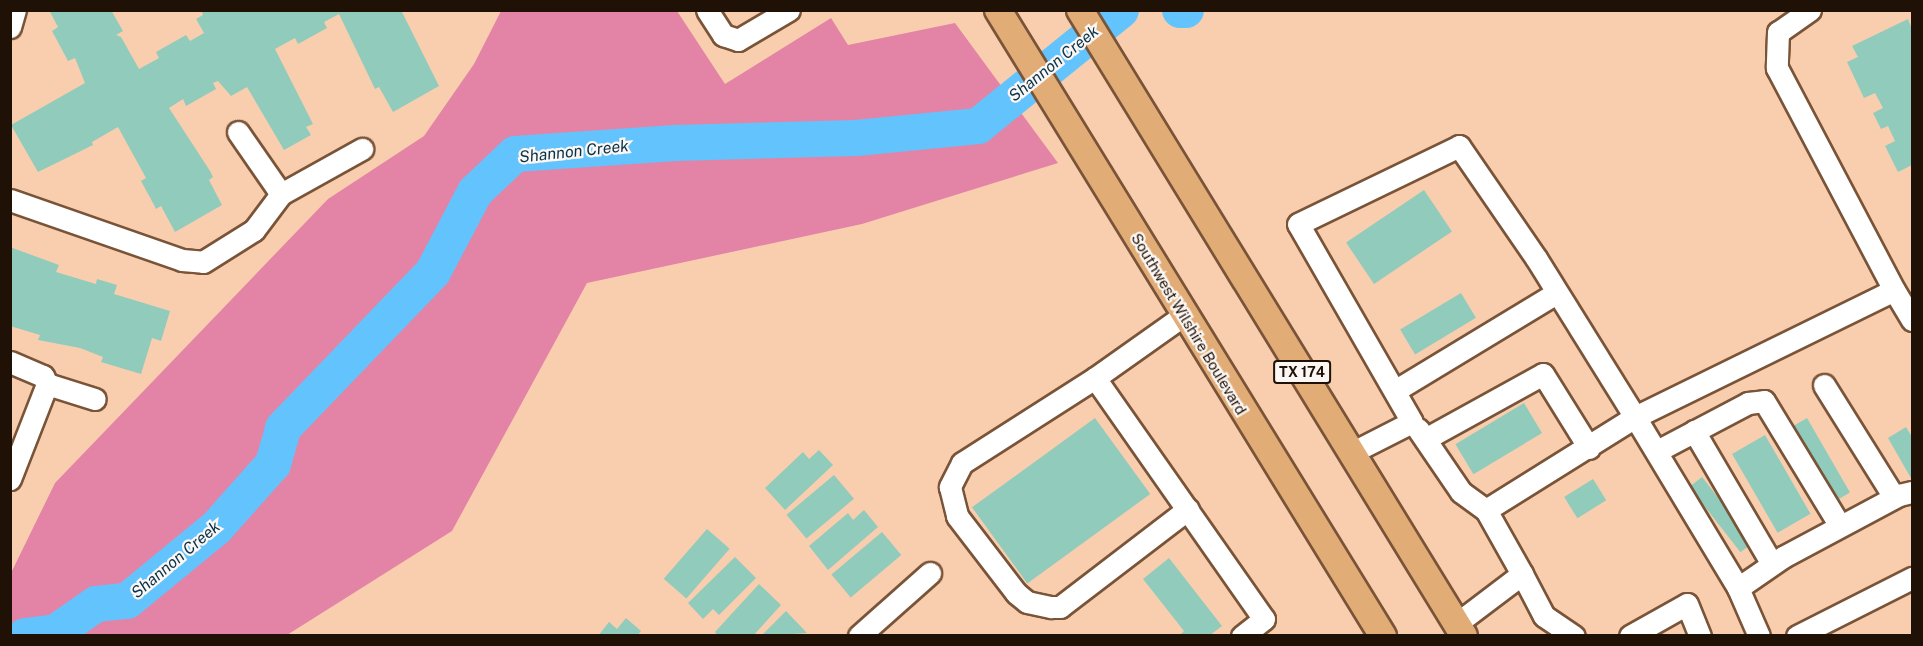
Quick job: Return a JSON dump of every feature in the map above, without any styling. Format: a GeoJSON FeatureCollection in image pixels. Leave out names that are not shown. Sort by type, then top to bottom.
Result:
{"type":"FeatureCollection","features":[{"type":"Feature","properties":{"kind":"main road","name":"Southwest Wilshire Boulevard"},"geometry":{"type":"LineString","coordinates":[[998,10],[1383,636]]}},
{"type":"Feature","properties":{"kind":"main road","name":"TX 174"},"geometry":{"type":"LineString","coordinates":[[1082,14],[1143,108],[1460,630]]}},
{"type":"Feature","properties":{"kind":"street"},"geometry":{"type":"LineString","coordinates":[[10,27],[15,10]]}},
{"type":"Feature","properties":{"kind":"street"},"geometry":{"type":"LineString","coordinates":[[707,10],[723,35],[738,40],[789,10]]}},
{"type":"Feature","properties":{"kind":"street"},"geometry":{"type":"LineString","coordinates":[[1810,10],[1778,32],[1778,68],[1894,290],[1912,320]]}},
{"type":"Feature","properties":{"kind":"street"},"geometry":{"type":"LineString","coordinates":[[238,132],[281,194]]}},
{"type":"Feature","properties":{"kind":"street"},"geometry":{"type":"LineString","coordinates":[[1574,636],[1544,616],[1485,510],[1461,492],[1427,438],[1412,422],[1396,390],[1298,224],[1459,146],[1657,451],[1738,588],[1759,636]]}},
{"type":"Feature","properties":{"kind":"street"},"geometry":{"type":"LineString","coordinates":[[10,200],[182,260],[203,262],[254,230],[281,194],[362,149]]}},
{"type":"Feature","properties":{"kind":"street"},"geometry":{"type":"LineString","coordinates":[[1485,510],[1589,448],[1635,417],[1894,290]]}},
{"type":"Feature","properties":{"kind":"street"},"geometry":{"type":"LineString","coordinates":[[1396,390],[1556,293]]}},
{"type":"Feature","properties":{"kind":"street"},"geometry":{"type":"LineString","coordinates":[[1184,315],[1095,378],[962,463],[950,487],[957,516],[1016,593],[1028,602],[1051,607],[1060,607],[1188,509]]}},
{"type":"Feature","properties":{"kind":"street"},"geometry":{"type":"LineString","coordinates":[[10,362],[43,376],[47,384],[95,399]]}},
{"type":"Feature","properties":{"kind":"street"},"geometry":{"type":"LineString","coordinates":[[1427,438],[1543,374],[1589,448]]}},
{"type":"Feature","properties":{"kind":"street"},"geometry":{"type":"LineString","coordinates":[[1095,378],[1264,619],[1242,636]]}},
{"type":"Feature","properties":{"kind":"street"},"geometry":{"type":"LineString","coordinates":[[10,479],[47,384]]}},
{"type":"Feature","properties":{"kind":"street"},"geometry":{"type":"LineString","coordinates":[[1738,588],[1772,564],[1904,494],[1824,385]]}},
{"type":"Feature","properties":{"kind":"street"},"geometry":{"type":"LineString","coordinates":[[1657,451],[1748,403],[1764,401],[1840,526]]}},
{"type":"Feature","properties":{"kind":"street"},"geometry":{"type":"LineString","coordinates":[[1351,453],[1412,422]]}},
{"type":"Feature","properties":{"kind":"street"},"geometry":{"type":"LineString","coordinates":[[1694,431],[1772,564]]}},
{"type":"Feature","properties":{"kind":"street"},"geometry":{"type":"LineString","coordinates":[[859,636],[930,573]]}},
{"type":"Feature","properties":{"kind":"street"},"geometry":{"type":"LineString","coordinates":[[1460,630],[1522,574]]}},
{"type":"Feature","properties":{"kind":"street"},"geometry":{"type":"LineString","coordinates":[[1797,636],[1912,578]]}},
{"type":"Feature","properties":{"kind":"street"},"geometry":{"type":"LineString","coordinates":[[1630,636],[1687,604],[1700,636]]}},
{"type":"Feature","properties":{"kind":"shaded area"},"geometry":{"type":"Polygon","coordinates":[[[501,11],[677,11],[725,84],[831,18],[848,45],[955,23],[1058,163],[862,224],[587,283],[452,531],[287,635],[11,635],[11,573],[55,483],[328,199],[424,136],[474,64],[501,11]]]}},
{"type":"Feature","properties":{"kind":"building"},"geometry":{"type":"Polygon","coordinates":[[[49,10],[111,10],[123,31],[116,35],[121,37],[139,69],[159,58],[156,52],[186,35],[190,41],[204,33],[196,19],[203,15],[201,10],[401,10],[439,86],[393,112],[379,87],[375,89],[339,14],[324,22],[327,28],[298,44],[295,38],[275,49],[313,124],[306,127],[311,135],[284,150],[247,87],[231,96],[218,81],[213,83],[216,89],[186,106],[183,99],[169,108],[210,171],[213,177],[209,180],[222,205],[175,232],[161,206],[156,209],[141,181],[146,178],[118,127],[92,142],[93,145],[38,172],[11,125],[85,83],[75,58],[68,61],[52,31],[58,27],[49,10]]]}},
{"type":"Feature","properties":{"kind":"building"},"geometry":{"type":"Polygon","coordinates":[[[1908,19],[1912,29],[1912,165],[1898,172],[1885,146],[1895,141],[1888,126],[1881,129],[1873,113],[1883,108],[1875,93],[1864,98],[1847,62],[1858,57],[1852,46],[1908,19]]]}},
{"type":"Feature","properties":{"kind":"building"},"geometry":{"type":"Polygon","coordinates":[[[1424,190],[1452,231],[1374,284],[1346,243],[1424,190]]]}},
{"type":"Feature","properties":{"kind":"building"},"geometry":{"type":"Polygon","coordinates":[[[10,247],[59,265],[56,272],[96,284],[97,279],[117,285],[114,294],[170,311],[161,341],[152,338],[141,374],[101,362],[103,357],[80,348],[38,340],[40,335],[10,326],[10,247]]]}},
{"type":"Feature","properties":{"kind":"building"},"geometry":{"type":"Polygon","coordinates":[[[1461,293],[1476,318],[1415,354],[1400,330],[1461,293]]]}},
{"type":"Feature","properties":{"kind":"building"},"geometry":{"type":"Polygon","coordinates":[[[1524,403],[1542,433],[1473,474],[1455,444],[1524,403]]]}},
{"type":"Feature","properties":{"kind":"building"},"geometry":{"type":"Polygon","coordinates":[[[1095,418],[1150,494],[1027,583],[972,507],[1095,418]]]}},
{"type":"Feature","properties":{"kind":"building"},"geometry":{"type":"Polygon","coordinates":[[[1807,418],[1850,492],[1836,500],[1793,426],[1807,418]]]}},
{"type":"Feature","properties":{"kind":"building"},"geometry":{"type":"Polygon","coordinates":[[[1906,427],[1912,437],[1912,480],[1888,438],[1906,427]]]}},
{"type":"Feature","properties":{"kind":"building"},"geometry":{"type":"Polygon","coordinates":[[[1765,435],[1810,514],[1778,533],[1732,454],[1765,435]]]}},
{"type":"Feature","properties":{"kind":"building"},"geometry":{"type":"Polygon","coordinates":[[[819,450],[833,465],[785,510],[765,488],[803,452],[809,459],[819,450]]]}},
{"type":"Feature","properties":{"kind":"building"},"geometry":{"type":"Polygon","coordinates":[[[834,475],[854,499],[806,539],[787,515],[834,475]]]}},
{"type":"Feature","properties":{"kind":"building"},"geometry":{"type":"Polygon","coordinates":[[[1702,477],[1753,542],[1740,552],[1689,487],[1702,477]]]}},
{"type":"Feature","properties":{"kind":"building"},"geometry":{"type":"Polygon","coordinates":[[[1593,479],[1606,500],[1577,518],[1564,497],[1593,479]]]}},
{"type":"Feature","properties":{"kind":"building"},"geometry":{"type":"Polygon","coordinates":[[[864,510],[878,527],[828,570],[809,546],[848,513],[853,520],[864,510]]]}},
{"type":"Feature","properties":{"kind":"building"},"geometry":{"type":"Polygon","coordinates":[[[707,529],[730,549],[686,598],[664,579],[707,529]]]}},
{"type":"Feature","properties":{"kind":"building"},"geometry":{"type":"Polygon","coordinates":[[[882,532],[901,555],[851,597],[831,574],[882,532]]]}},
{"type":"Feature","properties":{"kind":"building"},"geometry":{"type":"Polygon","coordinates":[[[735,557],[756,578],[719,615],[713,609],[703,619],[688,603],[735,557]]]}},
{"type":"Feature","properties":{"kind":"building"},"geometry":{"type":"Polygon","coordinates":[[[1169,558],[1222,626],[1209,636],[1179,636],[1184,631],[1143,579],[1169,558]]]}},
{"type":"Feature","properties":{"kind":"building"},"geometry":{"type":"Polygon","coordinates":[[[759,584],[781,605],[753,636],[718,636],[715,632],[759,584]]]}},
{"type":"Feature","properties":{"kind":"building"},"geometry":{"type":"Polygon","coordinates":[[[786,611],[807,633],[761,636],[786,611]]]}},
{"type":"Feature","properties":{"kind":"building"},"geometry":{"type":"Polygon","coordinates":[[[626,618],[641,631],[637,636],[598,636],[609,622],[617,629],[626,618]]]}},
{"type":"Feature","properties":{"kind":"waterway","name":"Shannon Creek"},"geometry":{"type":"LineString","coordinates":[[25,636],[56,632],[96,604],[127,601],[216,528],[273,464],[283,428],[433,272],[475,192],[515,154],[676,143],[856,138],[978,126],[1121,10]]}},
{"type":"Feature","properties":{"kind":"waterway","name":"Shannon Creek"},"geometry":{"type":"LineString","coordinates":[[1180,10],[1186,10]]}}]}
